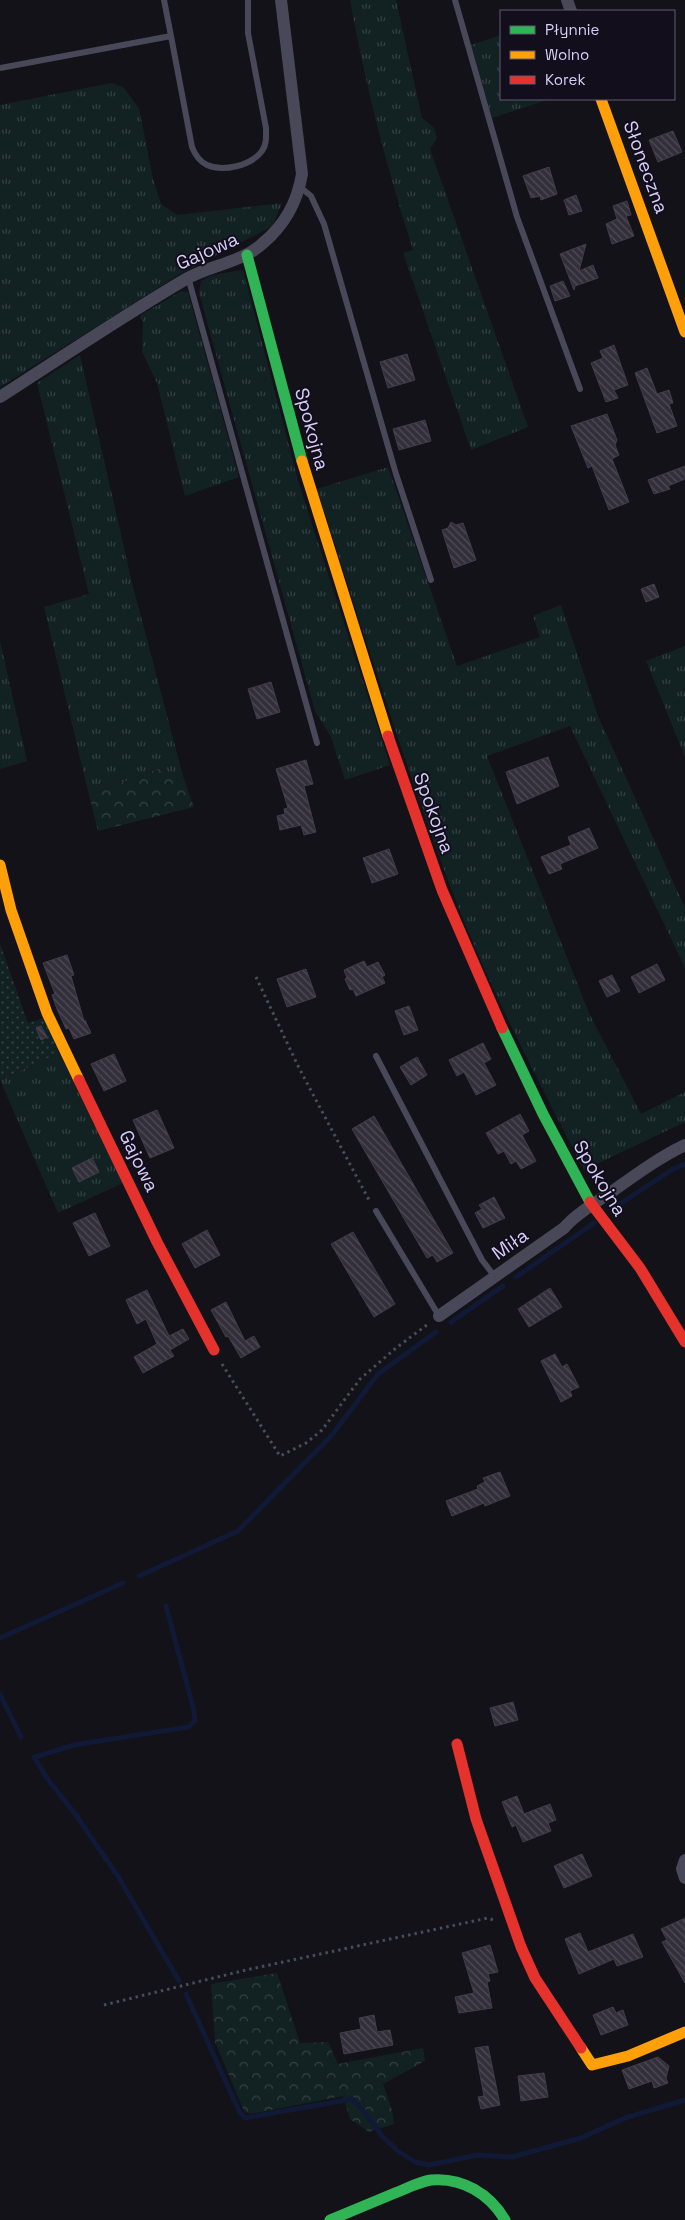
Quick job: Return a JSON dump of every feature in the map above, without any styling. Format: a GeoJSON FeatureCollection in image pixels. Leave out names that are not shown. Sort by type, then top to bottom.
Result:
{"type":"FeatureCollection","features":[{"type":"Feature","properties":{"kind":"street","name":"Gajowa"},"geometry":{"type":"LineString","coordinates":[[0,397],[188,278],[247,255],[268,239],[288,216],[300,187],[302,174],[281,0]]}},
{"type":"Feature","properties":{"kind":"street","name":"Słoneczna"},"geometry":{"type":"LineString","coordinates":[[601,100],[685,332]]}},
{"type":"Feature","properties":{"kind":"street","name":"Spokojna"},"geometry":{"type":"LineString","coordinates":[[247,255],[307,480],[385,729],[442,890],[508,1041],[543,1114],[592,1205],[640,1268],[685,1342]]}},
{"type":"Feature","properties":{"kind":"street","name":"Gajowa"},"geometry":{"type":"LineString","coordinates":[[0,865],[11,910],[47,1013],[158,1242],[214,1350]]}},
{"type":"Feature","properties":{"kind":"street","name":"Miła"},"geometry":{"type":"LineString","coordinates":[[439,1316],[564,1228],[592,1205],[666,1154],[685,1146]]}},
{"type":"Feature","properties":{"kind":"street"},"geometry":{"type":"LineString","coordinates":[[457,1744],[476,1819],[506,1909],[521,1947],[535,1978],[592,2065],[628,2056],[685,2032]]}},
{"type":"Feature","properties":{"kind":"street"},"geometry":{"type":"LineString","coordinates":[[685,1860],[682,1869],[685,1878]]}},
{"type":"Feature","properties":{"kind":"street"},"geometry":{"type":"LineString","coordinates":[[330,2220],[414,2185],[434,2180],[453,2181],[473,2188],[487,2197],[505,2220]]}},
{"type":"Feature","properties":{"kind":"lane"},"geometry":{"type":"LineString","coordinates":[[164,0],[192,147],[196,157],[205,164],[216,168],[250,162],[262,151],[266,140],[266,128],[248,34],[248,0]]}},
{"type":"Feature","properties":{"kind":"lane"},"geometry":{"type":"LineString","coordinates":[[455,0],[517,217],[580,389]]}},
{"type":"Feature","properties":{"kind":"lane"},"geometry":{"type":"LineString","coordinates":[[0,68],[171,36]]}},
{"type":"Feature","properties":{"kind":"lane"},"geometry":{"type":"LineString","coordinates":[[300,187],[311,196],[324,224],[394,465],[431,580]]}},
{"type":"Feature","properties":{"kind":"lane"},"geometry":{"type":"LineString","coordinates":[[188,278],[317,743]]}},
{"type":"Feature","properties":{"kind":"lane"},"geometry":{"type":"LineString","coordinates":[[376,1056],[482,1260],[495,1277]]}},
{"type":"Feature","properties":{"kind":"lane"},"geometry":{"type":"LineString","coordinates":[[376,1212],[439,1316]]}},
{"type":"Feature","properties":{"kind":"path"},"geometry":{"type":"LineString","coordinates":[[256,977],[299,1068],[376,1212]]}},
{"type":"Feature","properties":{"kind":"path"},"geometry":{"type":"LineString","coordinates":[[214,1350],[230,1379],[280,1456],[306,1443],[322,1430],[360,1379],[396,1348],[439,1316]]}},
{"type":"Feature","properties":{"kind":"path"},"geometry":{"type":"LineString","coordinates":[[104,2005],[246,1970],[488,1918],[498,1923]]}},
{"type":"Feature","properties":{"kind":"green space"},"geometry":{"type":"Polygon","coordinates":[[[350,0],[396,0],[422,118],[434,128],[437,138],[430,149],[528,427],[471,450],[403,253],[413,250],[377,126],[350,0]]]}},
{"type":"Feature","properties":{"kind":"green space"},"geometry":{"type":"Polygon","coordinates":[[[500,35],[500,100],[547,100],[492,118],[471,45],[500,35]]]}},
{"type":"Feature","properties":{"kind":"green space"},"geometry":{"type":"Polygon","coordinates":[[[111,83],[123,87],[139,108],[153,179],[161,204],[177,215],[282,203],[273,225],[180,274],[0,387],[0,105],[111,83]]]}},
{"type":"Feature","properties":{"kind":"green space"},"geometry":{"type":"Polygon","coordinates":[[[243,270],[299,484],[390,765],[345,780],[331,737],[315,711],[199,293],[201,281],[213,275],[243,270]]]}},
{"type":"Feature","properties":{"kind":"green space"},"geometry":{"type":"Polygon","coordinates":[[[181,291],[188,292],[239,477],[185,496],[157,383],[142,352],[143,326],[141,315],[181,291]]]}},
{"type":"Feature","properties":{"kind":"green space"},"geometry":{"type":"Polygon","coordinates":[[[80,355],[132,583],[183,776],[158,769],[89,795],[44,607],[89,594],[37,383],[80,355]]]}},
{"type":"Feature","properties":{"kind":"green space"},"geometry":{"type":"Polygon","coordinates":[[[388,467],[457,666],[540,637],[533,616],[561,605],[598,716],[685,908],[685,968],[570,726],[487,756],[589,1013],[641,1114],[685,1092],[685,1122],[584,1170],[495,993],[463,920],[414,786],[317,489],[388,467]]]}},
{"type":"Feature","properties":{"kind":"green space"},"geometry":{"type":"Polygon","coordinates":[[[0,641],[27,761],[0,769],[0,641]]]}},
{"type":"Feature","properties":{"kind":"green space"},"geometry":{"type":"Polygon","coordinates":[[[685,646],[685,757],[646,661],[685,646]]]}},
{"type":"Feature","properties":{"kind":"green space"},"geometry":{"type":"Polygon","coordinates":[[[158,769],[183,776],[194,807],[98,831],[89,795],[158,769]]]}},
{"type":"Feature","properties":{"kind":"green space"},"geometry":{"type":"Polygon","coordinates":[[[0,944],[28,1023],[44,1018],[59,1053],[0,1080],[0,944]]]}},
{"type":"Feature","properties":{"kind":"green space"},"geometry":{"type":"Polygon","coordinates":[[[59,1053],[123,1183],[58,1213],[0,1080],[59,1053]]]}},
{"type":"Feature","properties":{"kind":"green space"},"geometry":{"type":"Polygon","coordinates":[[[277,1973],[300,2043],[328,2042],[338,2064],[423,2048],[425,2061],[383,2084],[392,2110],[394,2124],[369,2132],[350,2119],[343,2096],[250,2114],[244,2111],[215,2042],[211,1984],[277,1973]]]}},
{"type":"Feature","properties":{"kind":"building"},"geometry":{"type":"Polygon","coordinates":[[[673,131],[682,152],[658,162],[649,140],[673,131]]]}},
{"type":"Feature","properties":{"kind":"building"},"geometry":{"type":"Polygon","coordinates":[[[549,167],[557,194],[541,200],[540,196],[531,198],[523,176],[549,167]]]}},
{"type":"Feature","properties":{"kind":"building"},"geometry":{"type":"Polygon","coordinates":[[[576,195],[582,211],[569,215],[564,200],[576,195]]]}},
{"type":"Feature","properties":{"kind":"building"},"geometry":{"type":"Polygon","coordinates":[[[627,201],[631,215],[626,216],[634,236],[612,244],[606,224],[617,219],[613,206],[627,201]]]}},
{"type":"Feature","properties":{"kind":"building"},"geometry":{"type":"Polygon","coordinates":[[[586,244],[579,271],[593,265],[598,278],[575,286],[574,290],[560,254],[586,244]]]}},
{"type":"Feature","properties":{"kind":"building"},"geometry":{"type":"Polygon","coordinates":[[[563,281],[570,296],[555,301],[550,286],[563,281]]]}},
{"type":"Feature","properties":{"kind":"building"},"geometry":{"type":"Polygon","coordinates":[[[614,345],[628,385],[614,390],[618,398],[606,402],[591,363],[603,358],[600,351],[614,345]]]}},
{"type":"Feature","properties":{"kind":"building"},"geometry":{"type":"Polygon","coordinates":[[[407,354],[415,380],[388,388],[380,362],[407,354]]]}},
{"type":"Feature","properties":{"kind":"building"},"geometry":{"type":"Polygon","coordinates":[[[647,368],[657,394],[669,390],[673,403],[669,404],[677,426],[657,433],[635,373],[647,368]]]}},
{"type":"Feature","properties":{"kind":"building"},"geometry":{"type":"Polygon","coordinates":[[[607,414],[617,440],[615,445],[619,455],[612,459],[629,502],[609,510],[592,466],[588,468],[571,426],[607,414]]]}},
{"type":"Feature","properties":{"kind":"building"},"geometry":{"type":"Polygon","coordinates":[[[425,420],[431,441],[399,450],[393,429],[425,420]]]}},
{"type":"Feature","properties":{"kind":"building"},"geometry":{"type":"Polygon","coordinates":[[[685,466],[685,479],[668,486],[670,489],[654,494],[648,480],[685,466]]]}},
{"type":"Feature","properties":{"kind":"building"},"geometry":{"type":"Polygon","coordinates":[[[451,522],[456,525],[463,523],[476,560],[454,568],[442,530],[448,528],[451,522]]]}},
{"type":"Feature","properties":{"kind":"building"},"geometry":{"type":"Polygon","coordinates":[[[654,584],[659,597],[646,602],[641,589],[654,584]]]}},
{"type":"Feature","properties":{"kind":"building"},"geometry":{"type":"Polygon","coordinates":[[[271,682],[280,712],[257,719],[248,689],[271,682]]]}},
{"type":"Feature","properties":{"kind":"building"},"geometry":{"type":"Polygon","coordinates":[[[548,757],[559,786],[517,804],[506,772],[548,757]]]}},
{"type":"Feature","properties":{"kind":"building"},"geometry":{"type":"Polygon","coordinates":[[[306,760],[313,784],[304,786],[316,832],[304,835],[301,825],[280,830],[277,816],[285,814],[284,809],[288,808],[276,769],[306,760]]]}},
{"type":"Feature","properties":{"kind":"building"},"geometry":{"type":"Polygon","coordinates":[[[589,828],[598,848],[560,864],[562,869],[549,874],[541,857],[571,845],[568,837],[589,828]]]}},
{"type":"Feature","properties":{"kind":"building"},"geometry":{"type":"Polygon","coordinates":[[[389,849],[398,874],[372,883],[363,858],[389,849]]]}},
{"type":"Feature","properties":{"kind":"building"},"geometry":{"type":"Polygon","coordinates":[[[67,955],[74,975],[71,976],[84,1021],[91,1033],[74,1039],[69,1028],[66,1029],[57,1009],[52,995],[55,994],[43,963],[67,955]]]}},
{"type":"Feature","properties":{"kind":"building"},"geometry":{"type":"Polygon","coordinates":[[[364,961],[367,967],[378,962],[385,975],[382,977],[385,983],[356,996],[353,989],[350,990],[345,979],[347,978],[344,970],[364,961]]]}},
{"type":"Feature","properties":{"kind":"building"},"geometry":{"type":"Polygon","coordinates":[[[657,964],[665,980],[639,993],[631,977],[657,964]]]}},
{"type":"Feature","properties":{"kind":"building"},"geometry":{"type":"Polygon","coordinates":[[[306,969],[316,997],[287,1007],[277,979],[306,969]]]}},
{"type":"Feature","properties":{"kind":"building"},"geometry":{"type":"Polygon","coordinates":[[[612,975],[620,991],[607,997],[599,981],[612,975]]]}},
{"type":"Feature","properties":{"kind":"building"},"geometry":{"type":"Polygon","coordinates":[[[409,1006],[418,1030],[404,1035],[395,1011],[409,1006]]]}},
{"type":"Feature","properties":{"kind":"building"},"geometry":{"type":"Polygon","coordinates":[[[41,1026],[47,1037],[41,1040],[36,1028],[41,1026]]]}},
{"type":"Feature","properties":{"kind":"building"},"geometry":{"type":"Polygon","coordinates":[[[483,1043],[491,1059],[484,1063],[496,1085],[476,1095],[464,1072],[457,1076],[449,1060],[483,1043]]]}},
{"type":"Feature","properties":{"kind":"building"},"geometry":{"type":"Polygon","coordinates":[[[114,1054],[126,1081],[104,1091],[91,1064],[114,1054]]]}},
{"type":"Feature","properties":{"kind":"building"},"geometry":{"type":"Polygon","coordinates":[[[417,1057],[427,1075],[411,1085],[400,1067],[417,1057]]]}},
{"type":"Feature","properties":{"kind":"building"},"geometry":{"type":"Polygon","coordinates":[[[157,1110],[174,1148],[150,1158],[133,1120],[157,1110]]]}},
{"type":"Feature","properties":{"kind":"building"},"geometry":{"type":"Polygon","coordinates":[[[520,1114],[529,1131],[522,1135],[536,1161],[521,1169],[516,1161],[511,1164],[504,1151],[498,1154],[486,1133],[520,1114]]]}},
{"type":"Feature","properties":{"kind":"building"},"geometry":{"type":"Polygon","coordinates":[[[374,1116],[453,1253],[437,1262],[433,1255],[427,1258],[352,1129],[374,1116]]]}},
{"type":"Feature","properties":{"kind":"building"},"geometry":{"type":"Polygon","coordinates":[[[92,1158],[99,1172],[79,1182],[72,1168],[92,1158]]]}},
{"type":"Feature","properties":{"kind":"building"},"geometry":{"type":"Polygon","coordinates":[[[494,1197],[505,1218],[483,1228],[475,1213],[482,1209],[479,1205],[494,1197]]]}},
{"type":"Feature","properties":{"kind":"building"},"geometry":{"type":"Polygon","coordinates":[[[95,1213],[110,1246],[89,1256],[73,1223],[95,1213]]]}},
{"type":"Feature","properties":{"kind":"building"},"geometry":{"type":"Polygon","coordinates":[[[207,1230],[220,1255],[195,1268],[182,1244],[207,1230]]]}},
{"type":"Feature","properties":{"kind":"building"},"geometry":{"type":"Polygon","coordinates":[[[353,1232],[395,1304],[374,1317],[331,1244],[353,1232]]]}},
{"type":"Feature","properties":{"kind":"building"},"geometry":{"type":"Polygon","coordinates":[[[550,1288],[562,1307],[529,1327],[518,1309],[550,1288]]]}},
{"type":"Feature","properties":{"kind":"building"},"geometry":{"type":"Polygon","coordinates":[[[147,1290],[169,1336],[183,1329],[189,1339],[170,1350],[174,1356],[143,1373],[134,1357],[157,1344],[146,1319],[137,1324],[126,1300],[147,1290]]]}},
{"type":"Feature","properties":{"kind":"building"},"geometry":{"type":"Polygon","coordinates":[[[226,1302],[245,1341],[254,1336],[260,1347],[241,1358],[228,1336],[226,1337],[211,1310],[226,1302]]]}},
{"type":"Feature","properties":{"kind":"building"},"geometry":{"type":"Polygon","coordinates":[[[555,1354],[562,1367],[567,1364],[579,1387],[570,1391],[572,1396],[561,1402],[541,1361],[555,1354]]]}},
{"type":"Feature","properties":{"kind":"building"},"geometry":{"type":"Polygon","coordinates":[[[500,1472],[510,1496],[485,1506],[484,1503],[452,1516],[446,1501],[478,1489],[477,1486],[485,1482],[483,1478],[500,1472]]]}},
{"type":"Feature","properties":{"kind":"building"},"geometry":{"type":"Polygon","coordinates":[[[513,1702],[518,1720],[495,1726],[490,1708],[513,1702]]]}},
{"type":"Feature","properties":{"kind":"building"},"geometry":{"type":"Polygon","coordinates":[[[517,1796],[524,1814],[550,1804],[556,1820],[548,1823],[551,1831],[523,1842],[516,1825],[512,1827],[502,1802],[517,1796]]]}},
{"type":"Feature","properties":{"kind":"building"},"geometry":{"type":"Polygon","coordinates":[[[582,1854],[592,1876],[564,1888],[554,1866],[582,1854]]]}},
{"type":"Feature","properties":{"kind":"building"},"geometry":{"type":"Polygon","coordinates":[[[685,1918],[685,1983],[662,1942],[667,1940],[661,1929],[685,1918]]]}},
{"type":"Feature","properties":{"kind":"building"},"geometry":{"type":"Polygon","coordinates":[[[580,1933],[588,1952],[633,1934],[643,1957],[617,1966],[614,1959],[579,1974],[565,1939],[580,1933]]]}},
{"type":"Feature","properties":{"kind":"building"},"geometry":{"type":"Polygon","coordinates":[[[490,1945],[498,1972],[488,1974],[490,1981],[487,1982],[492,2008],[459,2013],[455,1997],[474,1993],[462,1953],[490,1945]]]}},
{"type":"Feature","properties":{"kind":"building"},"geometry":{"type":"Polygon","coordinates":[[[613,2007],[616,2013],[623,2010],[628,2025],[601,2035],[593,2015],[613,2007]]]}},
{"type":"Feature","properties":{"kind":"building"},"geometry":{"type":"Polygon","coordinates":[[[374,2015],[377,2032],[390,2030],[393,2045],[344,2054],[340,2033],[361,2029],[359,2018],[374,2015]]]}},
{"type":"Feature","properties":{"kind":"building"},"geometry":{"type":"Polygon","coordinates":[[[488,2046],[500,2105],[481,2109],[478,2097],[484,2096],[475,2048],[488,2046]]]}},
{"type":"Feature","properties":{"kind":"building"},"geometry":{"type":"Polygon","coordinates":[[[658,2057],[669,2066],[666,2078],[668,2083],[654,2088],[652,2081],[629,2089],[622,2070],[658,2057]]]}},
{"type":"Feature","properties":{"kind":"building"},"geometry":{"type":"Polygon","coordinates":[[[544,2073],[548,2097],[521,2101],[518,2076],[544,2073]]]}},
{"type":"Feature","properties":{"kind":"waterway"},"geometry":{"type":"LineString","coordinates":[[612,1209],[673,1169],[685,1164]]}},
{"type":"Feature","properties":{"kind":"waterway"},"geometry":{"type":"LineString","coordinates":[[516,1277],[594,1223]]}},
{"type":"Feature","properties":{"kind":"waterway"},"geometry":{"type":"LineString","coordinates":[[451,1322],[503,1286]]}},
{"type":"Feature","properties":{"kind":"waterway"},"geometry":{"type":"LineString","coordinates":[[139,1576],[238,1531],[332,1435],[378,1374],[436,1332]]}},
{"type":"Feature","properties":{"kind":"waterway"},"geometry":{"type":"LineString","coordinates":[[0,1638],[123,1583]]}},
{"type":"Feature","properties":{"kind":"waterway"},"geometry":{"type":"LineString","coordinates":[[35,1757],[74,1745],[188,1727],[195,1721],[166,1606]]}},
{"type":"Feature","properties":{"kind":"waterway"},"geometry":{"type":"LineString","coordinates":[[0,1694],[21,1737]]}},
{"type":"Feature","properties":{"kind":"waterway"},"geometry":{"type":"LineString","coordinates":[[34,1757],[49,1781],[76,1815],[119,1878],[179,1981]]}},
{"type":"Feature","properties":{"kind":"waterway"},"geometry":{"type":"LineString","coordinates":[[186,1994],[239,2111],[245,2118],[352,2099],[383,2137],[398,2151],[415,2162],[429,2165],[478,2155],[512,2157],[581,2138],[625,2118],[685,2100]]}},
{"type":"Feature","properties":{"kind":"traffic: fast"},"geometry":{"type":"LineString","coordinates":[[247,255],[302,461]]}},
{"type":"Feature","properties":{"kind":"traffic: fast"},"geometry":{"type":"LineString","coordinates":[[502,1028],[543,1114],[590,1202]]}},
{"type":"Feature","properties":{"kind":"traffic: fast"},"geometry":{"type":"LineString","coordinates":[[330,2220],[431,2180],[454,2181],[474,2189],[491,2202],[505,2220]]}},
{"type":"Feature","properties":{"kind":"traffic: slow"},"geometry":{"type":"LineString","coordinates":[[601,100],[685,332]]}},
{"type":"Feature","properties":{"kind":"traffic: slow"},"geometry":{"type":"LineString","coordinates":[[302,461],[388,736]]}},
{"type":"Feature","properties":{"kind":"traffic: slow"},"geometry":{"type":"LineString","coordinates":[[0,865],[11,910],[47,1013],[79,1080]]}},
{"type":"Feature","properties":{"kind":"traffic: slow"},"geometry":{"type":"LineString","coordinates":[[581,2048],[592,2065],[628,2056],[685,2032]]}},
{"type":"Feature","properties":{"kind":"traffic: jam"},"geometry":{"type":"LineString","coordinates":[[388,736],[442,890],[502,1028]]}},
{"type":"Feature","properties":{"kind":"traffic: jam"},"geometry":{"type":"LineString","coordinates":[[79,1080],[157,1242],[214,1350]]}},
{"type":"Feature","properties":{"kind":"traffic: jam"},"geometry":{"type":"LineString","coordinates":[[590,1202],[640,1268],[685,1342]]}},
{"type":"Feature","properties":{"kind":"traffic: jam"},"geometry":{"type":"LineString","coordinates":[[457,1744],[476,1819],[521,1947],[535,1978],[581,2048]]}}]}
